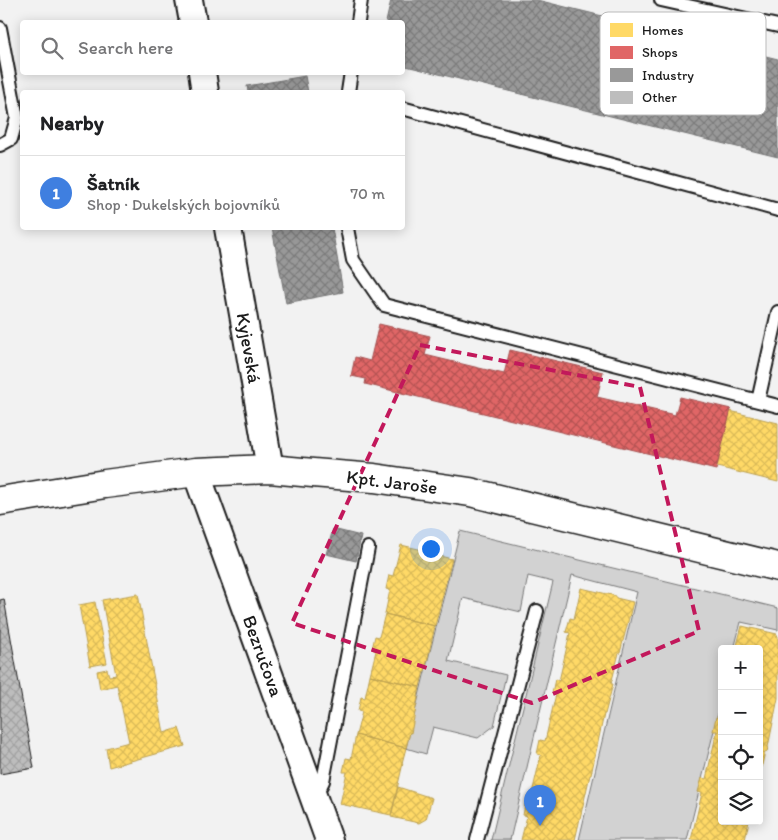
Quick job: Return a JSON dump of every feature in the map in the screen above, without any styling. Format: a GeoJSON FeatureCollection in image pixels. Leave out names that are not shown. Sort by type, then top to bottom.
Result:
{"type":"FeatureCollection","features":[{"type":"Feature","properties":{"kind":"street"},"geometry":{"type":"LineString","coordinates":[[189,0],[193,20]]}},
{"type":"Feature","properties":{"kind":"street"},"geometry":{"type":"LineString","coordinates":[[202,75],[205,90]]}},
{"type":"Feature","properties":{"kind":"street","name":"Kyjevská"},"geometry":{"type":"LineString","coordinates":[[228,230],[270,469]]}},
{"type":"Feature","properties":{"kind":"street","name":"Kpt. Jaroše"},"geometry":{"type":"LineString","coordinates":[[0,501],[196,472],[270,469],[374,478],[470,492],[778,567]]}},
{"type":"Feature","properties":{"kind":"street","name":"Bezručova"},"geometry":{"type":"LineString","coordinates":[[196,472],[330,840]]}},
{"type":"Feature","properties":{"kind":"lane"},"geometry":{"type":"LineString","coordinates":[[358,20],[361,0]]}},
{"type":"Feature","properties":{"kind":"lane"},"geometry":{"type":"LineString","coordinates":[[661,0],[715,12]]}},
{"type":"Feature","properties":{"kind":"lane"},"geometry":{"type":"LineString","coordinates":[[0,28],[16,118],[11,139],[0,145]]}},
{"type":"Feature","properties":{"kind":"lane"},"geometry":{"type":"LineString","coordinates":[[348,90],[351,75]]}},
{"type":"Feature","properties":{"kind":"lane"},"geometry":{"type":"LineString","coordinates":[[405,109],[778,210]]}},
{"type":"Feature","properties":{"kind":"lane"},"geometry":{"type":"LineString","coordinates":[[347,230],[353,260],[384,305],[778,406]]}},
{"type":"Feature","properties":{"kind":"lane"},"geometry":{"type":"LineString","coordinates":[[758,401],[778,312]]}},
{"type":"Feature","properties":{"kind":"lane"},"geometry":{"type":"LineString","coordinates":[[314,800],[323,781],[368,548]]}},
{"type":"Feature","properties":{"kind":"lane"},"geometry":{"type":"LineString","coordinates":[[477,840],[537,611]]}},
{"type":"Feature","properties":{"kind":"highlighted area"},"geometry":{"type":"Polygon","coordinates":[[[420,345],[640,387],[699,631],[532,703],[292,623],[420,345]]]}},
{"type":"Feature","properties":{"kind":"shaded area"},"geometry":{"type":"Polygon","coordinates":[[[460,531],[778,608],[778,630],[741,622],[735,645],[718,645],[718,714],[687,840],[579,840],[637,592],[572,575],[510,840],[491,840],[553,582],[528,576],[521,612],[463,598],[448,661],[506,675],[494,726],[478,738],[433,727],[426,754],[406,748],[460,531]]]}},
{"type":"Feature","properties":{"kind":"building: Homes"},"geometry":{"type":"Polygon","coordinates":[[[730,411],[778,423],[778,482],[717,467],[730,411]]]}},
{"type":"Feature","properties":{"kind":"building: Homes"},"geometry":{"type":"Polygon","coordinates":[[[401,545],[436,553],[436,555],[452,559],[435,626],[385,614],[390,590],[386,589],[389,575],[393,576],[401,545]]]}},
{"type":"Feature","properties":{"kind":"building: Homes"},"geometry":{"type":"Polygon","coordinates":[[[581,588],[633,602],[611,684],[613,684],[604,714],[575,840],[521,840],[527,816],[523,815],[526,801],[530,802],[541,755],[537,754],[540,740],[545,741],[556,694],[552,693],[555,679],[559,681],[570,633],[566,632],[570,618],[574,619],[581,588]]]}},
{"type":"Feature","properties":{"kind":"building: Homes"},"geometry":{"type":"Polygon","coordinates":[[[138,594],[164,733],[179,728],[185,746],[109,767],[106,748],[129,742],[117,685],[100,689],[97,671],[107,669],[109,676],[116,675],[102,600],[138,594]]]}},
{"type":"Feature","properties":{"kind":"building: Homes"},"geometry":{"type":"Polygon","coordinates":[[[95,602],[107,663],[90,666],[79,605],[95,602]]]}},
{"type":"Feature","properties":{"kind":"building: Homes"},"geometry":{"type":"Polygon","coordinates":[[[385,614],[435,626],[420,687],[370,675],[376,651],[372,649],[375,636],[379,637],[385,614]]]}},
{"type":"Feature","properties":{"kind":"building: Homes"},"geometry":{"type":"Polygon","coordinates":[[[742,626],[777,634],[778,636],[778,698],[767,752],[765,752],[763,761],[763,645],[737,645],[742,626]]]}},
{"type":"Feature","properties":{"kind":"building: Homes"},"geometry":{"type":"Polygon","coordinates":[[[370,675],[420,687],[411,733],[406,748],[356,735],[362,712],[358,711],[361,697],[365,698],[370,675]]]}},
{"type":"Feature","properties":{"kind":"building: Homes"},"geometry":{"type":"Polygon","coordinates":[[[716,717],[718,718],[718,825],[748,825],[745,840],[691,840],[702,793],[698,792],[702,778],[706,779],[717,731],[713,731],[716,717]]]}},
{"type":"Feature","properties":{"kind":"building: Homes"},"geometry":{"type":"Polygon","coordinates":[[[356,735],[406,748],[391,815],[340,804],[347,772],[343,772],[346,758],[351,759],[356,735]]]}},
{"type":"Feature","properties":{"kind":"building: Homes"},"geometry":{"type":"Polygon","coordinates":[[[398,787],[432,798],[426,819],[419,823],[391,817],[398,787]]]}},
{"type":"Feature","properties":{"kind":"building: Shops"},"geometry":{"type":"Polygon","coordinates":[[[379,324],[430,336],[425,355],[504,374],[510,350],[603,372],[597,397],[675,415],[680,397],[731,409],[716,470],[365,384],[366,379],[351,376],[355,357],[370,361],[379,324]]]}},
{"type":"Feature","properties":{"kind":"building: Industry"},"geometry":{"type":"Polygon","coordinates":[[[391,0],[537,0],[600,15],[600,113],[405,66],[405,20],[386,20],[391,0]]]}},
{"type":"Feature","properties":{"kind":"building: Industry"},"geometry":{"type":"Polygon","coordinates":[[[766,56],[778,59],[778,157],[606,115],[766,115],[766,56]]]}},
{"type":"Feature","properties":{"kind":"building: Industry"},"geometry":{"type":"Polygon","coordinates":[[[305,76],[308,90],[248,90],[247,86],[305,76]]]}},
{"type":"Feature","properties":{"kind":"building: Industry"},"geometry":{"type":"Polygon","coordinates":[[[272,230],[332,230],[343,292],[286,303],[272,230]]]}},
{"type":"Feature","properties":{"kind":"building: Industry"},"geometry":{"type":"Polygon","coordinates":[[[333,529],[361,536],[356,561],[326,554],[333,529]]]}},
{"type":"Feature","properties":{"kind":"building: Other"},"geometry":{"type":"Polygon","coordinates":[[[4,599],[34,768],[0,774],[0,600],[4,599]]]}},
{"type":"Feature","properties":{"kind":"place","name":"Šatník"},"geometry":{"type":"Point","coordinates":[540,826]}}]}
